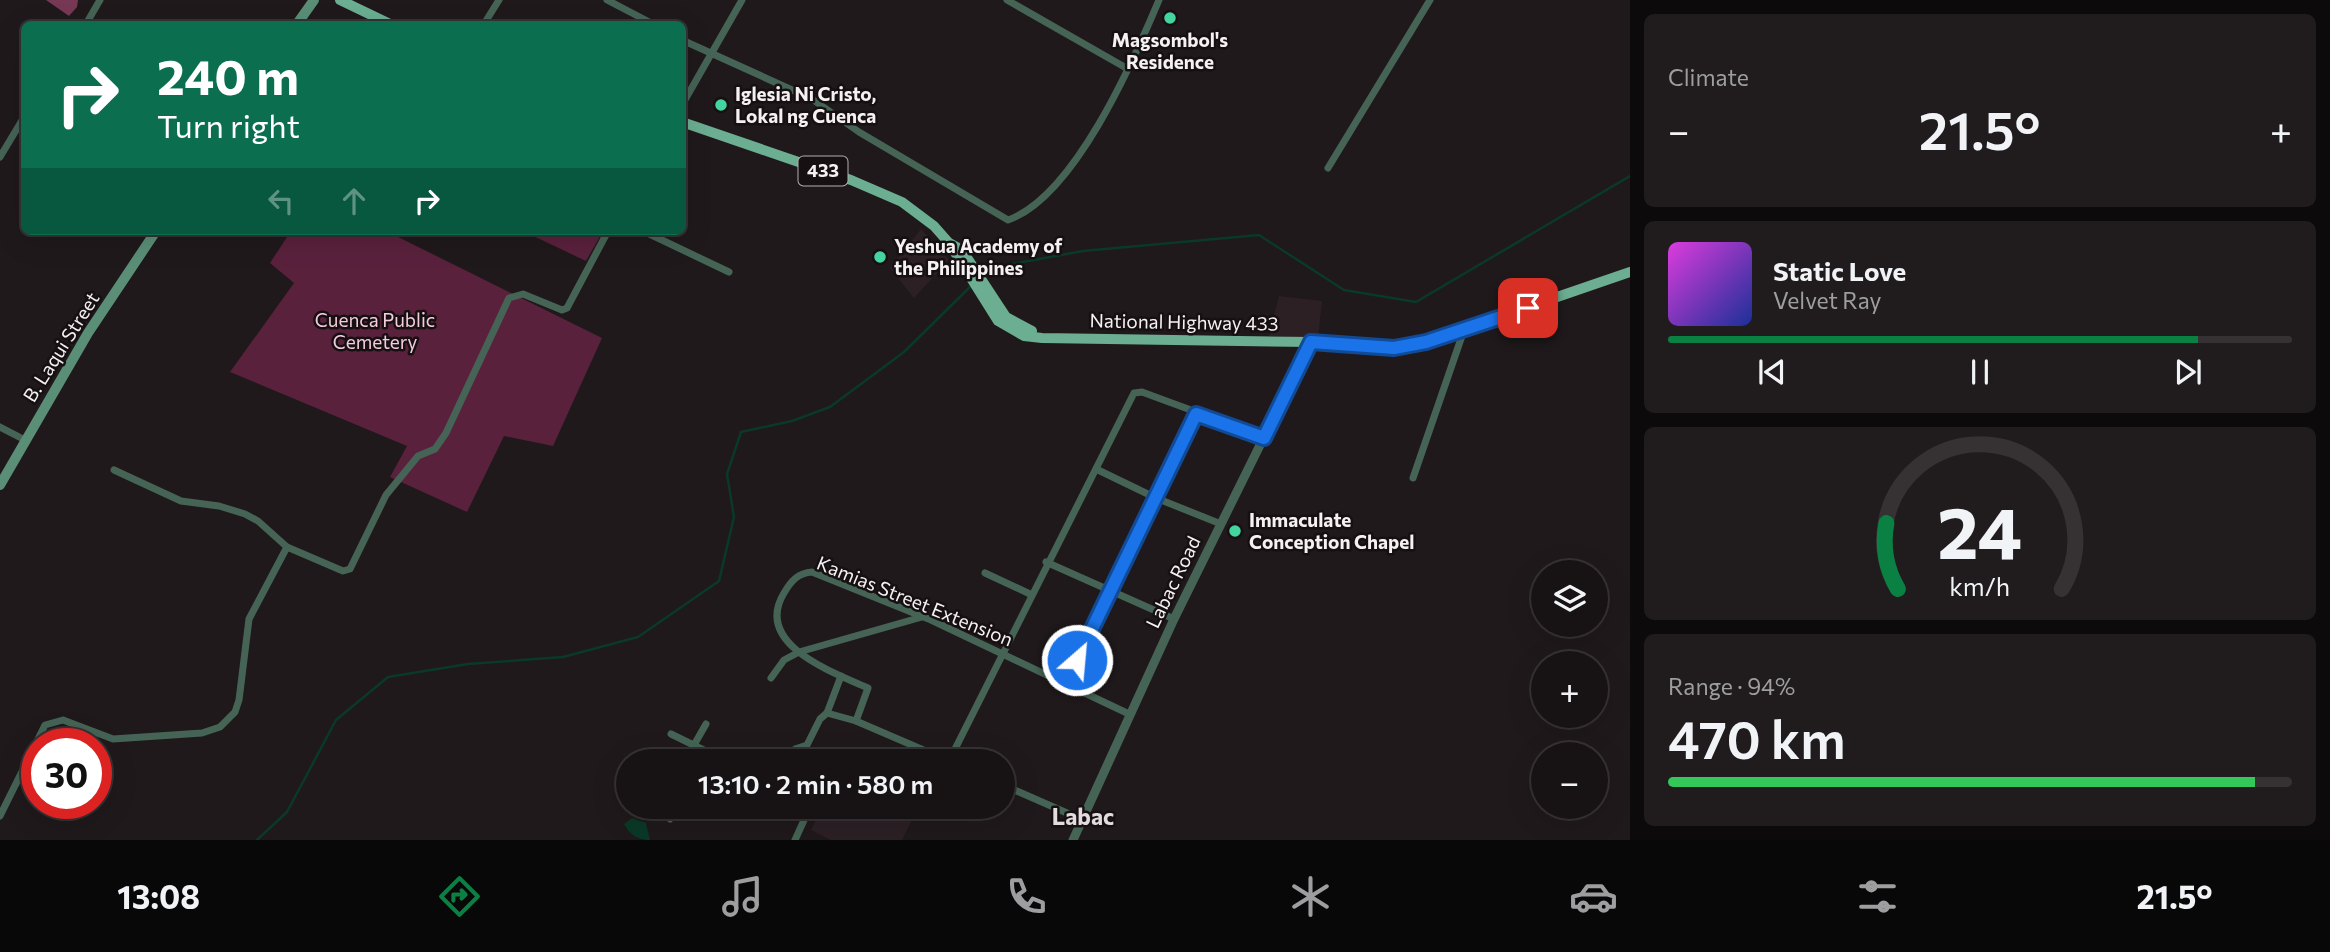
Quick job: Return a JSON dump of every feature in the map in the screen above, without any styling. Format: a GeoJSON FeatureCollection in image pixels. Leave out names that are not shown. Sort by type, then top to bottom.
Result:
{"type":"FeatureCollection","features":[{"type":"Feature","properties":{"kind":"main road"},"geometry":{"type":"LineString","coordinates":[[300,21],[314,0]]}},
{"type":"Feature","properties":{"kind":"main road"},"geometry":{"type":"LineString","coordinates":[[340,0],[384,21]]}},
{"type":"Feature","properties":{"kind":"main road","name":"National Highway 433"},"geometry":{"type":"LineString","coordinates":[[686,123],[878,191],[919,214],[959,253],[995,308],[1019,326],[1061,337],[1311,342],[1394,348],[1426,342],[1464,330],[1630,272]]}},
{"type":"Feature","properties":{"kind":"main road","name":"B. Laqui Street"},"geometry":{"type":"LineString","coordinates":[[0,485],[88,333],[153,235]]}},
{"type":"Feature","properties":{"kind":"street"},"geometry":{"type":"LineString","coordinates":[[88,21],[100,0]]}},
{"type":"Feature","properties":{"kind":"street"},"geometry":{"type":"LineString","coordinates":[[486,21],[499,0]]}},
{"type":"Feature","properties":{"kind":"street"},"geometry":{"type":"LineString","coordinates":[[607,0],[647,21]]}},
{"type":"Feature","properties":{"kind":"street"},"geometry":{"type":"LineString","coordinates":[[686,98],[742,0]]}},
{"type":"Feature","properties":{"kind":"street"},"geometry":{"type":"LineString","coordinates":[[1007,0],[1128,69]]}},
{"type":"Feature","properties":{"kind":"street"},"geometry":{"type":"LineString","coordinates":[[686,42],[812,99],[981,206],[1008,220],[1034,206],[1082,149],[1119,89],[1159,0]]}},
{"type":"Feature","properties":{"kind":"street"},"geometry":{"type":"LineString","coordinates":[[1328,168],[1430,0]]}},
{"type":"Feature","properties":{"kind":"street"},"geometry":{"type":"LineString","coordinates":[[0,157],[21,122]]}},
{"type":"Feature","properties":{"kind":"street"},"geometry":{"type":"LineString","coordinates":[[114,470],[181,501],[219,506],[245,514],[258,521],[287,547],[343,571],[350,569],[386,495],[418,456],[435,449],[446,433],[509,298],[523,294],[562,310],[567,308],[606,235]]}},
{"type":"Feature","properties":{"kind":"street"},"geometry":{"type":"LineString","coordinates":[[651,235],[729,272]]}},
{"type":"Feature","properties":{"kind":"street"},"geometry":{"type":"LineString","coordinates":[[1413,478],[1464,330]]}},
{"type":"Feature","properties":{"kind":"street","name":"Labac Road"},"geometry":{"type":"LineString","coordinates":[[1073,840],[1174,619],[1311,342]]}},
{"type":"Feature","properties":{"kind":"street"},"geometry":{"type":"LineString","coordinates":[[955,749],[1046,562],[1134,393],[1142,392],[1264,438]]}},
{"type":"Feature","properties":{"kind":"street"},"geometry":{"type":"LineString","coordinates":[[1065,682],[1196,414]]}},
{"type":"Feature","properties":{"kind":"street"},"geometry":{"type":"LineString","coordinates":[[0,427],[25,440]]}},
{"type":"Feature","properties":{"kind":"street"},"geometry":{"type":"LineString","coordinates":[[1096,469],[1156,498],[1221,524]]}},
{"type":"Feature","properties":{"kind":"street"},"geometry":{"type":"LineString","coordinates":[[0,816],[45,725],[54,720],[63,720],[113,739],[202,733],[220,727],[234,712],[239,700],[249,619],[287,547]]}},
{"type":"Feature","properties":{"kind":"street"},"geometry":{"type":"LineString","coordinates":[[1046,562],[1174,619]]}},
{"type":"Feature","properties":{"kind":"street","name":"Kamias Street Extension"},"geometry":{"type":"LineString","coordinates":[[856,721],[868,688],[799,652],[778,631],[775,620],[782,595],[803,572],[812,572],[922,617],[1129,714]]}},
{"type":"Feature","properties":{"kind":"street"},"geometry":{"type":"LineString","coordinates":[[985,572],[1030,594]]}},
{"type":"Feature","properties":{"kind":"street"},"geometry":{"type":"LineString","coordinates":[[771,678],[785,660],[799,652],[922,617]]}},
{"type":"Feature","properties":{"kind":"street"},"geometry":{"type":"LineString","coordinates":[[795,749],[807,746],[820,719],[827,713],[841,676]]}},
{"type":"Feature","properties":{"kind":"street"},"geometry":{"type":"LineString","coordinates":[[827,713],[856,721],[921,749]]}},
{"type":"Feature","properties":{"kind":"street"},"geometry":{"type":"LineString","coordinates":[[694,745],[706,724]]}},
{"type":"Feature","properties":{"kind":"street"},"geometry":{"type":"LineString","coordinates":[[671,734],[701,749]]}},
{"type":"Feature","properties":{"kind":"street"},"geometry":{"type":"LineString","coordinates":[[1015,790],[1083,820]]}},
{"type":"Feature","properties":{"kind":"street"},"geometry":{"type":"LineString","coordinates":[[795,840],[805,819]]}},
{"type":"Feature","properties":{"kind":"shaded area"},"geometry":{"type":"Polygon","coordinates":[[[46,0],[78,0],[77,7],[69,16],[46,0]]]}},
{"type":"Feature","properties":{"kind":"shaded area"},"geometry":{"type":"Polygon","coordinates":[[[921,229],[949,260],[914,298],[890,268],[921,229]]]}},
{"type":"Feature","properties":{"kind":"shaded area"},"geometry":{"type":"Polygon","coordinates":[[[1279,296],[1322,301],[1318,338],[1269,336],[1279,296]]]}},
{"type":"Feature","properties":{"kind":"shaded area"},"geometry":{"type":"Polygon","coordinates":[[[631,819],[646,823],[650,840],[638,838],[624,824],[631,819]]]}},
{"type":"Feature","properties":{"kind":"shaded area"},"geometry":{"type":"Polygon","coordinates":[[[816,819],[912,819],[902,840],[831,840],[811,830],[816,819]]]}},
{"type":"Feature","properties":{"kind":"green space","name":"Cuenca Public Cemetery"},"geometry":{"type":"Polygon","coordinates":[[[288,235],[394,235],[602,338],[553,446],[504,436],[467,512],[390,477],[407,446],[230,372],[294,283],[270,263],[288,235]]]}},
{"type":"Feature","properties":{"kind":"green space"},"geometry":{"type":"Polygon","coordinates":[[[531,235],[601,235],[586,261],[531,235]]]}},
{"type":"Feature","properties":{"kind":"waterway"},"geometry":{"type":"LineString","coordinates":[[983,278],[1001,266],[1083,251],[1259,235],[1344,290],[1416,302],[1630,176]]}},
{"type":"Feature","properties":{"kind":"waterway"},"geometry":{"type":"LineString","coordinates":[[257,840],[287,812],[336,720],[388,677],[468,664],[563,657],[638,637],[719,581],[734,517],[727,474],[741,432],[792,421],[830,407],[904,352],[972,285]]}},
{"type":"Feature","properties":{"kind":"place","name":"Magsombol's Residence"},"geometry":{"type":"Point","coordinates":[1170,18]}},
{"type":"Feature","properties":{"kind":"place","name":"Iglesia Ni Cristo, Lokal ng Cuenca"},"geometry":{"type":"Point","coordinates":[721,105]}},
{"type":"Feature","properties":{"kind":"place","name":"Yeshua Academy of the Philippines"},"geometry":{"type":"Point","coordinates":[880,257]}},
{"type":"Feature","properties":{"kind":"place","name":"Immaculate Conception Chapel"},"geometry":{"type":"Point","coordinates":[1235,531]}},
{"type":"Feature","properties":{"kind":"district","name":"Labac"},"geometry":{"type":"Point","coordinates":[1083,817]}},
{"type":"Feature","properties":{"kind":"route"},"geometry":{"type":"LineString","coordinates":[[1077,660],[1196,414],[1264,438],[1311,342],[1394,348],[1426,342],[1528,308]]}}]}
